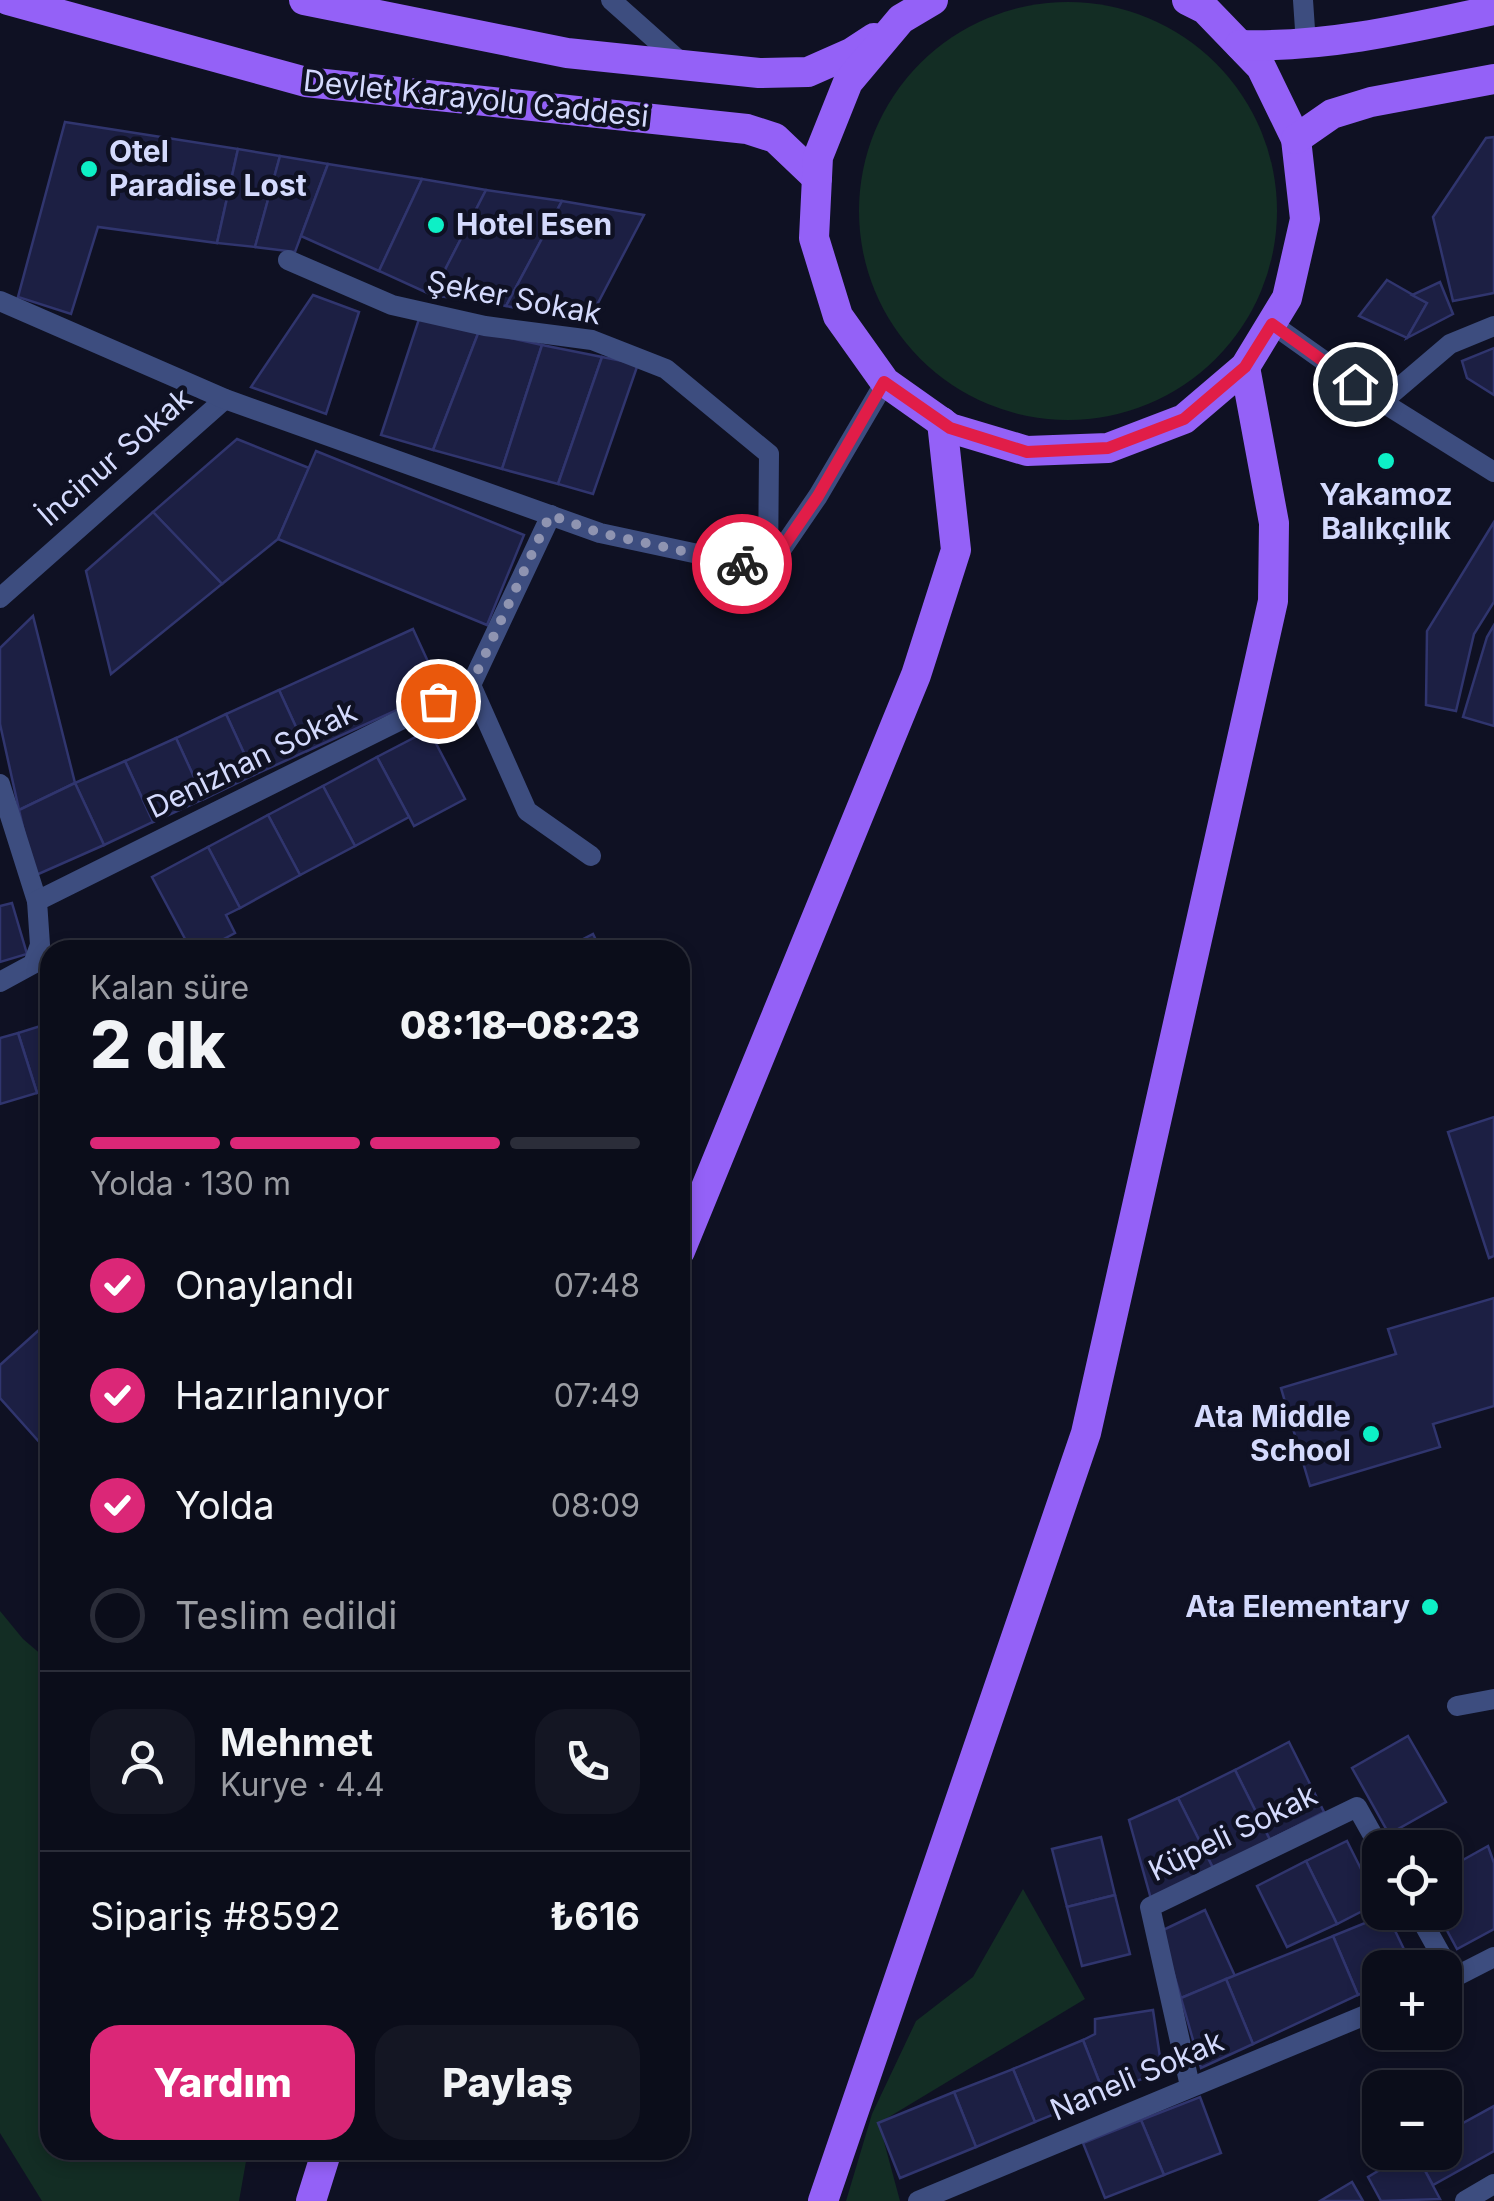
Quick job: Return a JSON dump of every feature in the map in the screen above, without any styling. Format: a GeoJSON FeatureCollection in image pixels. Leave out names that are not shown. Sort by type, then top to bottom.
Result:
{"type":"FeatureCollection","features":[{"type":"Feature","properties":{"kind":"main road","name":"Devlet Karayolu Caddesi"},"geometry":{"type":"LineString","coordinates":[[8,0],[306,82],[747,129],[775,138],[817,178]]}},
{"type":"Feature","properties":{"kind":"main road","name":"Devlet Karayolu Caddesi"},"geometry":{"type":"LineString","coordinates":[[304,0],[567,53],[758,74],[808,72],[851,54],[897,10]]}},
{"type":"Feature","properties":{"kind":"main road"},"geometry":{"type":"LineString","coordinates":[[933,0],[897,10],[848,82],[818,157],[814,238],[838,316],[884,382],[950,428],[1027,452],[1108,448],[1184,419],[1245,367],[1288,298],[1305,219],[1296,139],[1261,67],[1205,9],[1187,0]]}},
{"type":"Feature","properties":{"kind":"main road"},"geometry":{"type":"LineString","coordinates":[[1240,45],[1306,44],[1494,10]]}},
{"type":"Feature","properties":{"kind":"main road"},"geometry":{"type":"LineString","coordinates":[[1296,139],[1332,114],[1371,102],[1494,80]]}},
{"type":"Feature","properties":{"kind":"main road"},"geometry":{"type":"LineString","coordinates":[[823,2201],[1090,1413],[1273,601],[1274,523],[1245,367]]}},
{"type":"Feature","properties":{"kind":"main road"},"geometry":{"type":"LineString","coordinates":[[690,1227],[916,675],[956,550],[942,422]]}},
{"type":"Feature","properties":{"kind":"main road"},"geometry":{"type":"LineString","coordinates":[[311,2201],[324,2160]]}},
{"type":"Feature","properties":{"kind":"street"},"geometry":{"type":"LineString","coordinates":[[611,0],[684,65]]}},
{"type":"Feature","properties":{"kind":"street"},"geometry":{"type":"LineString","coordinates":[[1303,0],[1306,44]]}},
{"type":"Feature","properties":{"kind":"street","name":"Şeker Sokak"},"geometry":{"type":"LineString","coordinates":[[288,260],[392,305],[485,326],[592,340],[666,369],[769,454],[768,569]]}},
{"type":"Feature","properties":{"kind":"street"},"geometry":{"type":"LineString","coordinates":[[0,301],[225,400],[600,533],[768,569],[818,496],[884,382]]}},
{"type":"Feature","properties":{"kind":"street"},"geometry":{"type":"LineString","coordinates":[[1272,324],[1382,402],[1494,472]]}},
{"type":"Feature","properties":{"kind":"street"},"geometry":{"type":"LineString","coordinates":[[1382,402],[1450,344],[1494,326]]}},
{"type":"Feature","properties":{"kind":"street","name":"İncinur Sokak"},"geometry":{"type":"LineString","coordinates":[[0,598],[225,400]]}},
{"type":"Feature","properties":{"kind":"street"},"geometry":{"type":"LineString","coordinates":[[550,515],[471,685],[527,812],[592,856]]}},
{"type":"Feature","properties":{"kind":"street","name":"Denizhan Sokak"},"geometry":{"type":"LineString","coordinates":[[37,901],[471,685]]}},
{"type":"Feature","properties":{"kind":"street"},"geometry":{"type":"LineString","coordinates":[[0,784],[37,901],[40,944],[33,964],[0,982]]}},
{"type":"Feature","properties":{"kind":"street"},"geometry":{"type":"LineString","coordinates":[[1457,1706],[1494,1699]]}},
{"type":"Feature","properties":{"kind":"street","name":"Küpeli Sokak"},"geometry":{"type":"LineString","coordinates":[[1190,2086],[1150,1906],[1358,1807],[1370,1830]]}},
{"type":"Feature","properties":{"kind":"street"},"geometry":{"type":"LineString","coordinates":[[1462,1974],[1494,1957]]}},
{"type":"Feature","properties":{"kind":"street","name":"Naneli Sokak"},"geometry":{"type":"LineString","coordinates":[[918,2201],[1362,2015]]}},
{"type":"Feature","properties":{"kind":"street"},"geometry":{"type":"LineString","coordinates":[[1465,2201],[1494,2184]]}},
{"type":"Feature","properties":{"kind":"green space"},"geometry":{"type":"Polygon","coordinates":[[[1068,2],[1109,6],[1148,18],[1184,37],[1216,63],[1242,95],[1261,131],[1273,170],[1277,211],[1273,252],[1261,291],[1242,327],[1216,359],[1184,385],[1148,404],[1109,416],[1068,420],[1027,416],[988,404],[952,385],[920,359],[894,327],[875,291],[863,252],[859,211],[863,170],[875,131],[894,95],[920,63],[952,37],[988,18],[1027,6],[1068,2]]]}},
{"type":"Feature","properties":{"kind":"green space"},"geometry":{"type":"Polygon","coordinates":[[[0,1611],[40,1653],[40,2160],[246,2160],[239,2201],[42,2201],[0,2133],[0,1611]]]}},
{"type":"Feature","properties":{"kind":"green space"},"geometry":{"type":"Polygon","coordinates":[[[1023,1889],[1085,1999],[879,2123],[900,2201],[846,2201],[872,2114],[916,2021],[973,1977],[1023,1889]]]}},
{"type":"Feature","properties":{"kind":"building"},"geometry":{"type":"Polygon","coordinates":[[[65,122],[238,149],[217,243],[98,227],[71,314],[18,297],[65,122]]]}},
{"type":"Feature","properties":{"kind":"building"},"geometry":{"type":"Polygon","coordinates":[[[1494,137],[1494,293],[1453,301],[1433,217],[1486,138],[1494,137]]]}},
{"type":"Feature","properties":{"kind":"building"},"geometry":{"type":"Polygon","coordinates":[[[238,149],[280,156],[255,247],[217,243],[238,149]]]}},
{"type":"Feature","properties":{"kind":"building"},"geometry":{"type":"Polygon","coordinates":[[[280,156],[328,164],[295,252],[255,247],[280,156]]]}},
{"type":"Feature","properties":{"kind":"building"},"geometry":{"type":"Polygon","coordinates":[[[328,164],[422,179],[379,271],[301,236],[328,164]]]}},
{"type":"Feature","properties":{"kind":"building"},"geometry":{"type":"Polygon","coordinates":[[[422,179],[486,190],[432,295],[379,271],[422,179]]]}},
{"type":"Feature","properties":{"kind":"building"},"geometry":{"type":"Polygon","coordinates":[[[486,190],[562,201],[506,306],[432,295],[486,190]]]}},
{"type":"Feature","properties":{"kind":"building"},"geometry":{"type":"Polygon","coordinates":[[[562,201],[644,215],[588,322],[506,306],[562,201]]]}},
{"type":"Feature","properties":{"kind":"building"},"geometry":{"type":"Polygon","coordinates":[[[1387,280],[1427,303],[1407,338],[1359,316],[1387,280]]]}},
{"type":"Feature","properties":{"kind":"building"},"geometry":{"type":"Polygon","coordinates":[[[1440,282],[1453,314],[1407,338],[1427,303],[1412,295],[1440,282]]]}},
{"type":"Feature","properties":{"kind":"building"},"geometry":{"type":"Polygon","coordinates":[[[313,295],[359,312],[326,414],[251,387],[313,295]]]}},
{"type":"Feature","properties":{"kind":"building"},"geometry":{"type":"Polygon","coordinates":[[[419,319],[479,331],[433,450],[381,435],[419,319]]]}},
{"type":"Feature","properties":{"kind":"building"},"geometry":{"type":"Polygon","coordinates":[[[479,331],[542,345],[502,469],[433,450],[479,331]]]}},
{"type":"Feature","properties":{"kind":"building"},"geometry":{"type":"Polygon","coordinates":[[[542,345],[602,357],[558,484],[502,469],[542,345]]]}},
{"type":"Feature","properties":{"kind":"building"},"geometry":{"type":"Polygon","coordinates":[[[1494,348],[1494,395],[1467,378],[1462,361],[1494,348]]]}},
{"type":"Feature","properties":{"kind":"building"},"geometry":{"type":"Polygon","coordinates":[[[602,357],[638,364],[593,494],[558,484],[602,357]]]}},
{"type":"Feature","properties":{"kind":"building"},"geometry":{"type":"Polygon","coordinates":[[[237,439],[309,468],[278,539],[222,584],[153,512],[237,439]]]}},
{"type":"Feature","properties":{"kind":"building"},"geometry":{"type":"Polygon","coordinates":[[[316,451],[524,535],[487,625],[278,539],[316,451]]]}},
{"type":"Feature","properties":{"kind":"building"},"geometry":{"type":"Polygon","coordinates":[[[153,512],[222,584],[111,674],[86,571],[153,512]]]}},
{"type":"Feature","properties":{"kind":"building"},"geometry":{"type":"Polygon","coordinates":[[[1494,522],[1494,602],[1474,634],[1456,711],[1426,705],[1427,631],[1494,522]]]}},
{"type":"Feature","properties":{"kind":"building"},"geometry":{"type":"Polygon","coordinates":[[[33,616],[75,783],[19,810],[0,724],[0,648],[33,616]]]}},
{"type":"Feature","properties":{"kind":"building"},"geometry":{"type":"Polygon","coordinates":[[[1494,625],[1494,726],[1463,717],[1494,625]]]}},
{"type":"Feature","properties":{"kind":"building"},"geometry":{"type":"Polygon","coordinates":[[[413,629],[441,690],[307,751],[279,690],[413,629]]]}},
{"type":"Feature","properties":{"kind":"building"},"geometry":{"type":"Polygon","coordinates":[[[279,690],[307,751],[254,775],[226,714],[279,690]]]}},
{"type":"Feature","properties":{"kind":"building"},"geometry":{"type":"Polygon","coordinates":[[[226,714],[254,775],[204,799],[176,738],[226,714]]]}},
{"type":"Feature","properties":{"kind":"building"},"geometry":{"type":"Polygon","coordinates":[[[429,730],[465,799],[414,826],[377,757],[429,730]]]}},
{"type":"Feature","properties":{"kind":"building"},"geometry":{"type":"Polygon","coordinates":[[[176,738],[204,799],[153,822],[125,761],[176,738]]]}},
{"type":"Feature","properties":{"kind":"building"},"geometry":{"type":"Polygon","coordinates":[[[377,757],[409,817],[355,846],[323,786],[377,757]]]}},
{"type":"Feature","properties":{"kind":"building"},"geometry":{"type":"Polygon","coordinates":[[[125,761],[153,822],[104,845],[75,783],[125,761]]]}},
{"type":"Feature","properties":{"kind":"building"},"geometry":{"type":"Polygon","coordinates":[[[75,783],[104,845],[34,876],[19,810],[75,783]]]}},
{"type":"Feature","properties":{"kind":"building"},"geometry":{"type":"Polygon","coordinates":[[[323,786],[355,846],[300,875],[268,815],[323,786]]]}},
{"type":"Feature","properties":{"kind":"building"},"geometry":{"type":"Polygon","coordinates":[[[268,815],[300,875],[240,908],[208,847],[268,815]]]}},
{"type":"Feature","properties":{"kind":"building"},"geometry":{"type":"Polygon","coordinates":[[[208,847],[240,908],[226,915],[235,933],[222,940],[186,940],[152,877],[208,847]]]}},
{"type":"Feature","properties":{"kind":"building"},"geometry":{"type":"Polygon","coordinates":[[[12,903],[27,954],[0,962],[0,906],[12,903]]]}},
{"type":"Feature","properties":{"kind":"building"},"geometry":{"type":"Polygon","coordinates":[[[40,1026],[40,1092],[37,1093],[18,1033],[40,1026]]]}},
{"type":"Feature","properties":{"kind":"building"},"geometry":{"type":"Polygon","coordinates":[[[18,1033],[37,1093],[0,1104],[0,1038],[18,1033]]]}},
{"type":"Feature","properties":{"kind":"building"},"geometry":{"type":"Polygon","coordinates":[[[1494,1117],[1494,1256],[1489,1258],[1448,1132],[1494,1117]]]}},
{"type":"Feature","properties":{"kind":"building"},"geometry":{"type":"Polygon","coordinates":[[[1494,1298],[1494,1406],[1433,1424],[1440,1447],[1310,1486],[1281,1388],[1396,1354],[1388,1329],[1494,1298]]]}},
{"type":"Feature","properties":{"kind":"building"},"geometry":{"type":"Polygon","coordinates":[[[40,1329],[40,1443],[0,1398],[0,1365],[40,1329]]]}},
{"type":"Feature","properties":{"kind":"building"},"geometry":{"type":"Polygon","coordinates":[[[1408,1736],[1446,1802],[1396,1830],[1387,1830],[1352,1768],[1408,1736]]]}},
{"type":"Feature","properties":{"kind":"building"},"geometry":{"type":"Polygon","coordinates":[[[1289,1742],[1324,1812],[1270,1840],[1235,1770],[1289,1742]]]}},
{"type":"Feature","properties":{"kind":"building"},"geometry":{"type":"Polygon","coordinates":[[[1235,1770],[1270,1840],[1213,1868],[1178,1798],[1235,1770]]]}},
{"type":"Feature","properties":{"kind":"building"},"geometry":{"type":"Polygon","coordinates":[[[1178,1798],[1213,1868],[1151,1899],[1129,1820],[1178,1798]]]}},
{"type":"Feature","properties":{"kind":"building"},"geometry":{"type":"Polygon","coordinates":[[[1101,1837],[1115,1895],[1067,1907],[1052,1849],[1101,1837]]]}},
{"type":"Feature","properties":{"kind":"building"},"geometry":{"type":"Polygon","coordinates":[[[1347,1841],[1362,1871],[1362,1911],[1337,1924],[1306,1861],[1347,1841]]]}},
{"type":"Feature","properties":{"kind":"building"},"geometry":{"type":"Polygon","coordinates":[[[1488,1846],[1494,1863],[1494,1929],[1457,1949],[1447,1930],[1462,1930],[1462,1861],[1488,1846]]]}},
{"type":"Feature","properties":{"kind":"building"},"geometry":{"type":"Polygon","coordinates":[[[1306,1861],[1337,1924],[1287,1947],[1257,1886],[1306,1861]]]}},
{"type":"Feature","properties":{"kind":"building"},"geometry":{"type":"Polygon","coordinates":[[[1115,1895],[1130,1954],[1082,1966],[1067,1907],[1115,1895]]]}},
{"type":"Feature","properties":{"kind":"building"},"geometry":{"type":"Polygon","coordinates":[[[1205,1910],[1235,1976],[1181,1998],[1161,1931],[1205,1910]]]}},
{"type":"Feature","properties":{"kind":"building"},"geometry":{"type":"Polygon","coordinates":[[[1362,1924],[1362,1930],[1395,1930],[1404,1950],[1362,1950],[1362,1993],[1358,1995],[1333,1936],[1362,1924]]]}},
{"type":"Feature","properties":{"kind":"building"},"geometry":{"type":"Polygon","coordinates":[[[1333,1936],[1358,1995],[1253,2044],[1226,1979],[1333,1936]]]}},
{"type":"Feature","properties":{"kind":"building"},"geometry":{"type":"Polygon","coordinates":[[[1226,1979],[1253,2044],[1201,2068],[1181,1998],[1226,1979]]]}},
{"type":"Feature","properties":{"kind":"building"},"geometry":{"type":"Polygon","coordinates":[[[1153,2010],[1162,2071],[1104,2094],[1083,2040],[1095,2034],[1095,2019],[1153,2010]]]}},
{"type":"Feature","properties":{"kind":"building"},"geometry":{"type":"Polygon","coordinates":[[[1083,2040],[1104,2094],[1035,2122],[1013,2069],[1083,2040]]]}},
{"type":"Feature","properties":{"kind":"building"},"geometry":{"type":"Polygon","coordinates":[[[1013,2069],[1035,2122],[976,2147],[954,2092],[1013,2069]]]}},
{"type":"Feature","properties":{"kind":"building"},"geometry":{"type":"Polygon","coordinates":[[[954,2092],[976,2147],[900,2178],[878,2123],[954,2092]]]}},
{"type":"Feature","properties":{"kind":"building"},"geometry":{"type":"Polygon","coordinates":[[[1200,2097],[1221,2153],[1164,2175],[1141,2120],[1200,2097]]]}},
{"type":"Feature","properties":{"kind":"building"},"geometry":{"type":"Polygon","coordinates":[[[1494,2106],[1494,2151],[1462,2169],[1462,2124],[1494,2106]]]}},
{"type":"Feature","properties":{"kind":"building"},"geometry":{"type":"Polygon","coordinates":[[[1141,2120],[1164,2175],[1105,2198],[1083,2143],[1141,2120]]]}},
{"type":"Feature","properties":{"kind":"building"},"geometry":{"type":"Polygon","coordinates":[[[1380,2170],[1425,2170],[1440,2199],[1381,2201],[1368,2177],[1380,2170]]]}},
{"type":"Feature","properties":{"kind":"building"},"geometry":{"type":"Polygon","coordinates":[[[1425,2170],[1460,2170],[1433,2185],[1425,2170]]]}},
{"type":"Feature","properties":{"kind":"building"},"geometry":{"type":"Polygon","coordinates":[[[1352,2182],[1363,2201],[1320,2201],[1352,2182]]]}},
{"type":"Feature","properties":{"kind":"way so far"},"geometry":{"type":"LineString","coordinates":[[438,701],[471,685],[550,515],[600,533],[742,564]]}},
{"type":"Feature","properties":{"kind":"place","name":"Otel Paradise Lost"},"geometry":{"type":"Point","coordinates":[89,169]}},
{"type":"Feature","properties":{"kind":"place","name":"Hotel Esen"},"geometry":{"type":"Point","coordinates":[436,225]}},
{"type":"Feature","properties":{"kind":"place","name":"Yakamoz Balıkçılık"},"geometry":{"type":"Point","coordinates":[1386,461]}},
{"type":"Feature","properties":{"kind":"place","name":"Ata Middle School"},"geometry":{"type":"Point","coordinates":[1371,1434]}},
{"type":"Feature","properties":{"kind":"place","name":"Ata Elementary"},"geometry":{"type":"Point","coordinates":[1430,1607]}},
{"type":"Feature","properties":{"kind":"route"},"geometry":{"type":"LineString","coordinates":[[742,564],[768,569],[818,496],[884,382],[950,428],[1027,452],[1108,448],[1184,419],[1245,367],[1272,324],[1355,384]]}}]}
